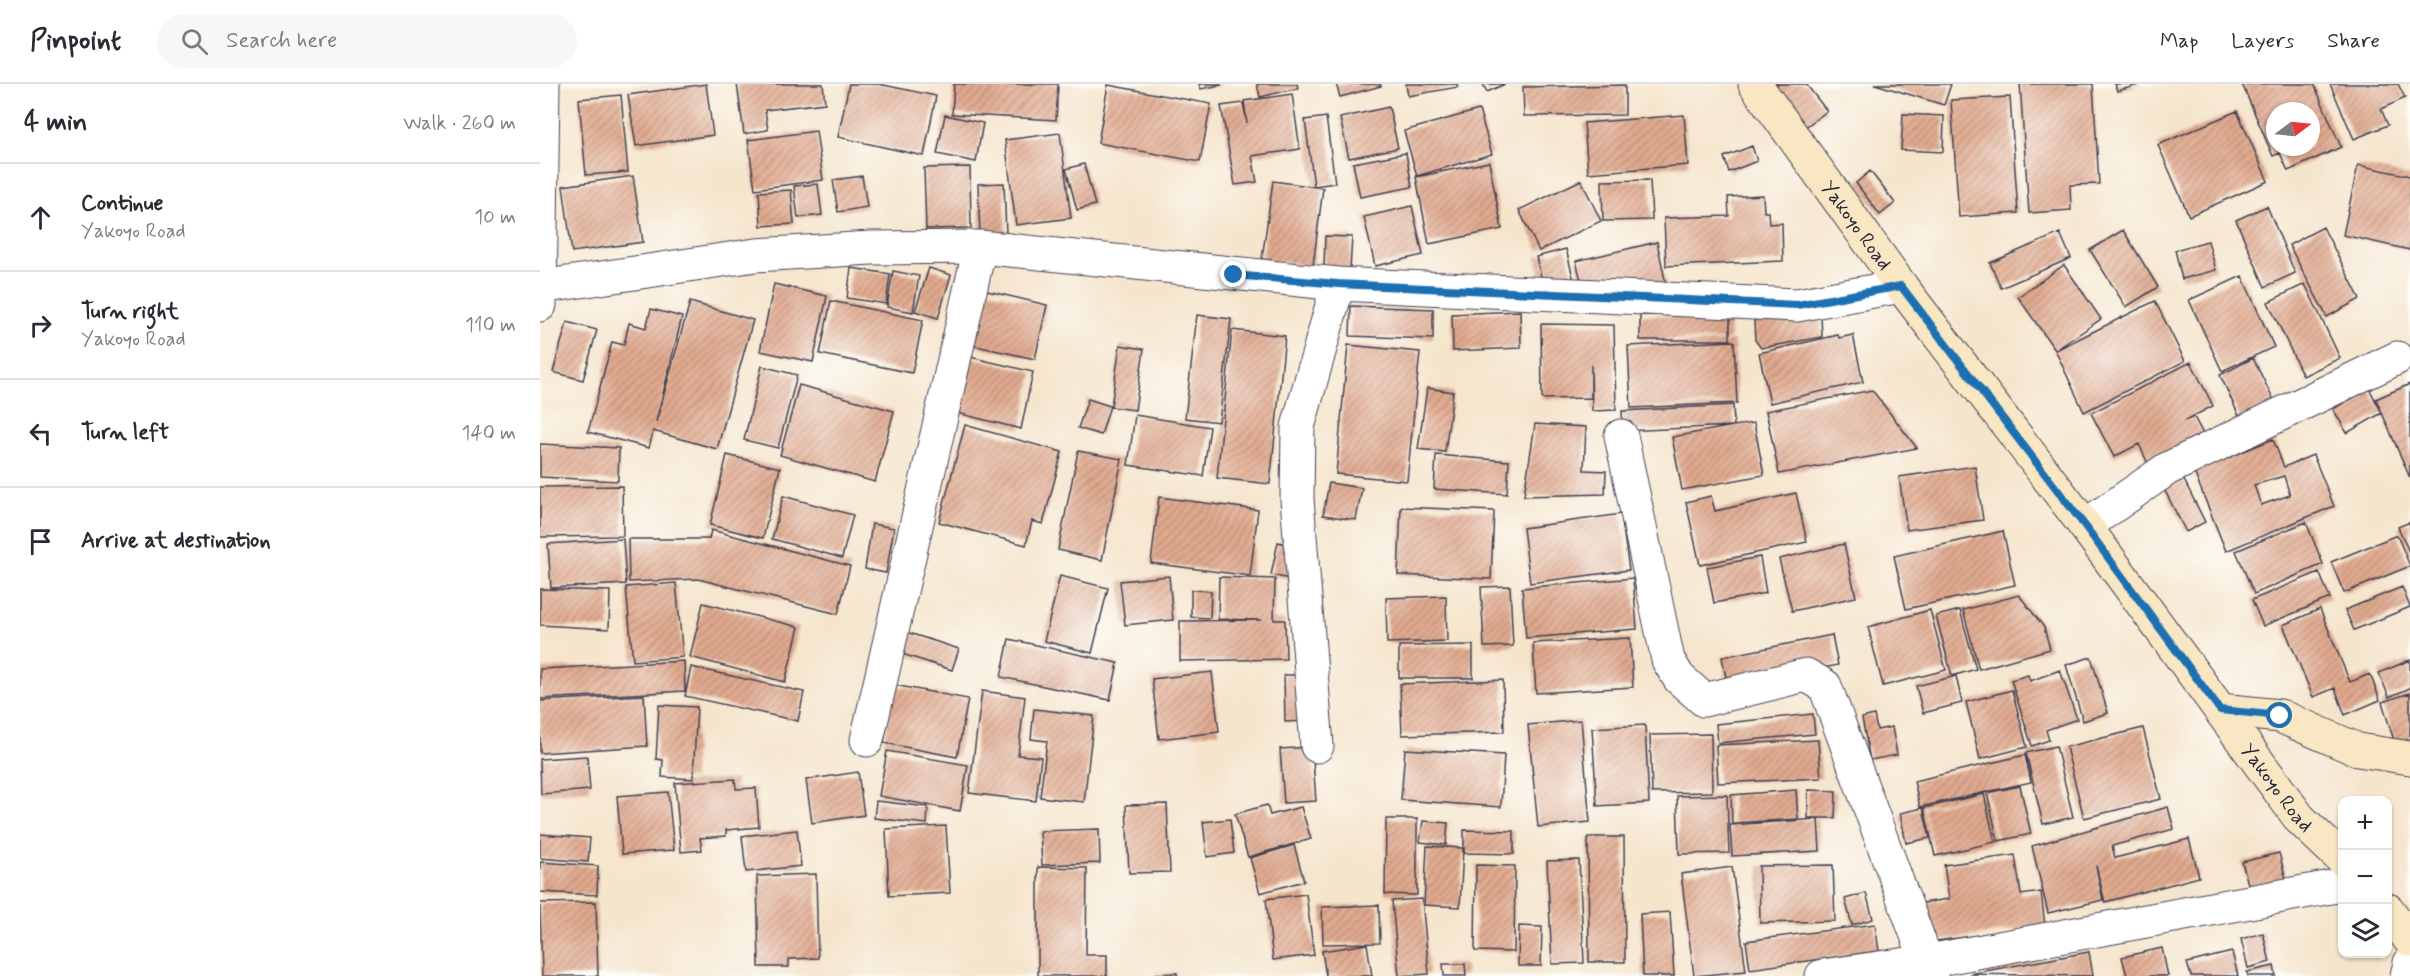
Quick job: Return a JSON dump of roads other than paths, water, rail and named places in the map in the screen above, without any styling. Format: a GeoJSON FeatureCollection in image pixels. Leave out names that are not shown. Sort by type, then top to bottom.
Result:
{"type":"FeatureCollection","features":[{"type":"Feature","properties":{"kind":"main road","name":"Yakoyo Road"},"geometry":{"type":"LineString","coordinates":[[1755,84],[1901,286],[2085,526],[2300,819],[2338,854]]}},
{"type":"Feature","properties":{"kind":"main road","name":"Yakoyo Road"},"geometry":{"type":"LineString","coordinates":[[2220,710],[2280,716],[2358,750],[2410,758]]}},
{"type":"Feature","properties":{"kind":"main road"},"geometry":{"type":"LineString","coordinates":[[2392,915],[2410,940]]}},
{"type":"Feature","properties":{"kind":"street"},"geometry":{"type":"LineString","coordinates":[[543,84],[541,293],[756,255],[871,248],[980,247],[1338,284],[1797,305],[1901,286]]}},
{"type":"Feature","properties":{"kind":"street"},"geometry":{"type":"LineString","coordinates":[[867,740],[980,247]]}},
{"type":"Feature","properties":{"kind":"street"},"geometry":{"type":"LineString","coordinates":[[1317,746],[1297,499],[1298,427],[1338,284]]}},
{"type":"Feature","properties":{"kind":"street"},"geometry":{"type":"LineString","coordinates":[[2085,526],[2167,469],[2397,358]]}},
{"type":"Feature","properties":{"kind":"street"},"geometry":{"type":"LineString","coordinates":[[1621,436],[1668,660],[1680,678],[1704,700],[1806,675],[1825,686],[1930,969]]}},
{"type":"Feature","properties":{"kind":"street"},"geometry":{"type":"LineString","coordinates":[[1822,976],[1930,969],[2338,886]]}},
{"type":"Feature","properties":{"kind":"street"},"geometry":{"type":"LineString","coordinates":[[2407,976],[2410,963]]}}]}
